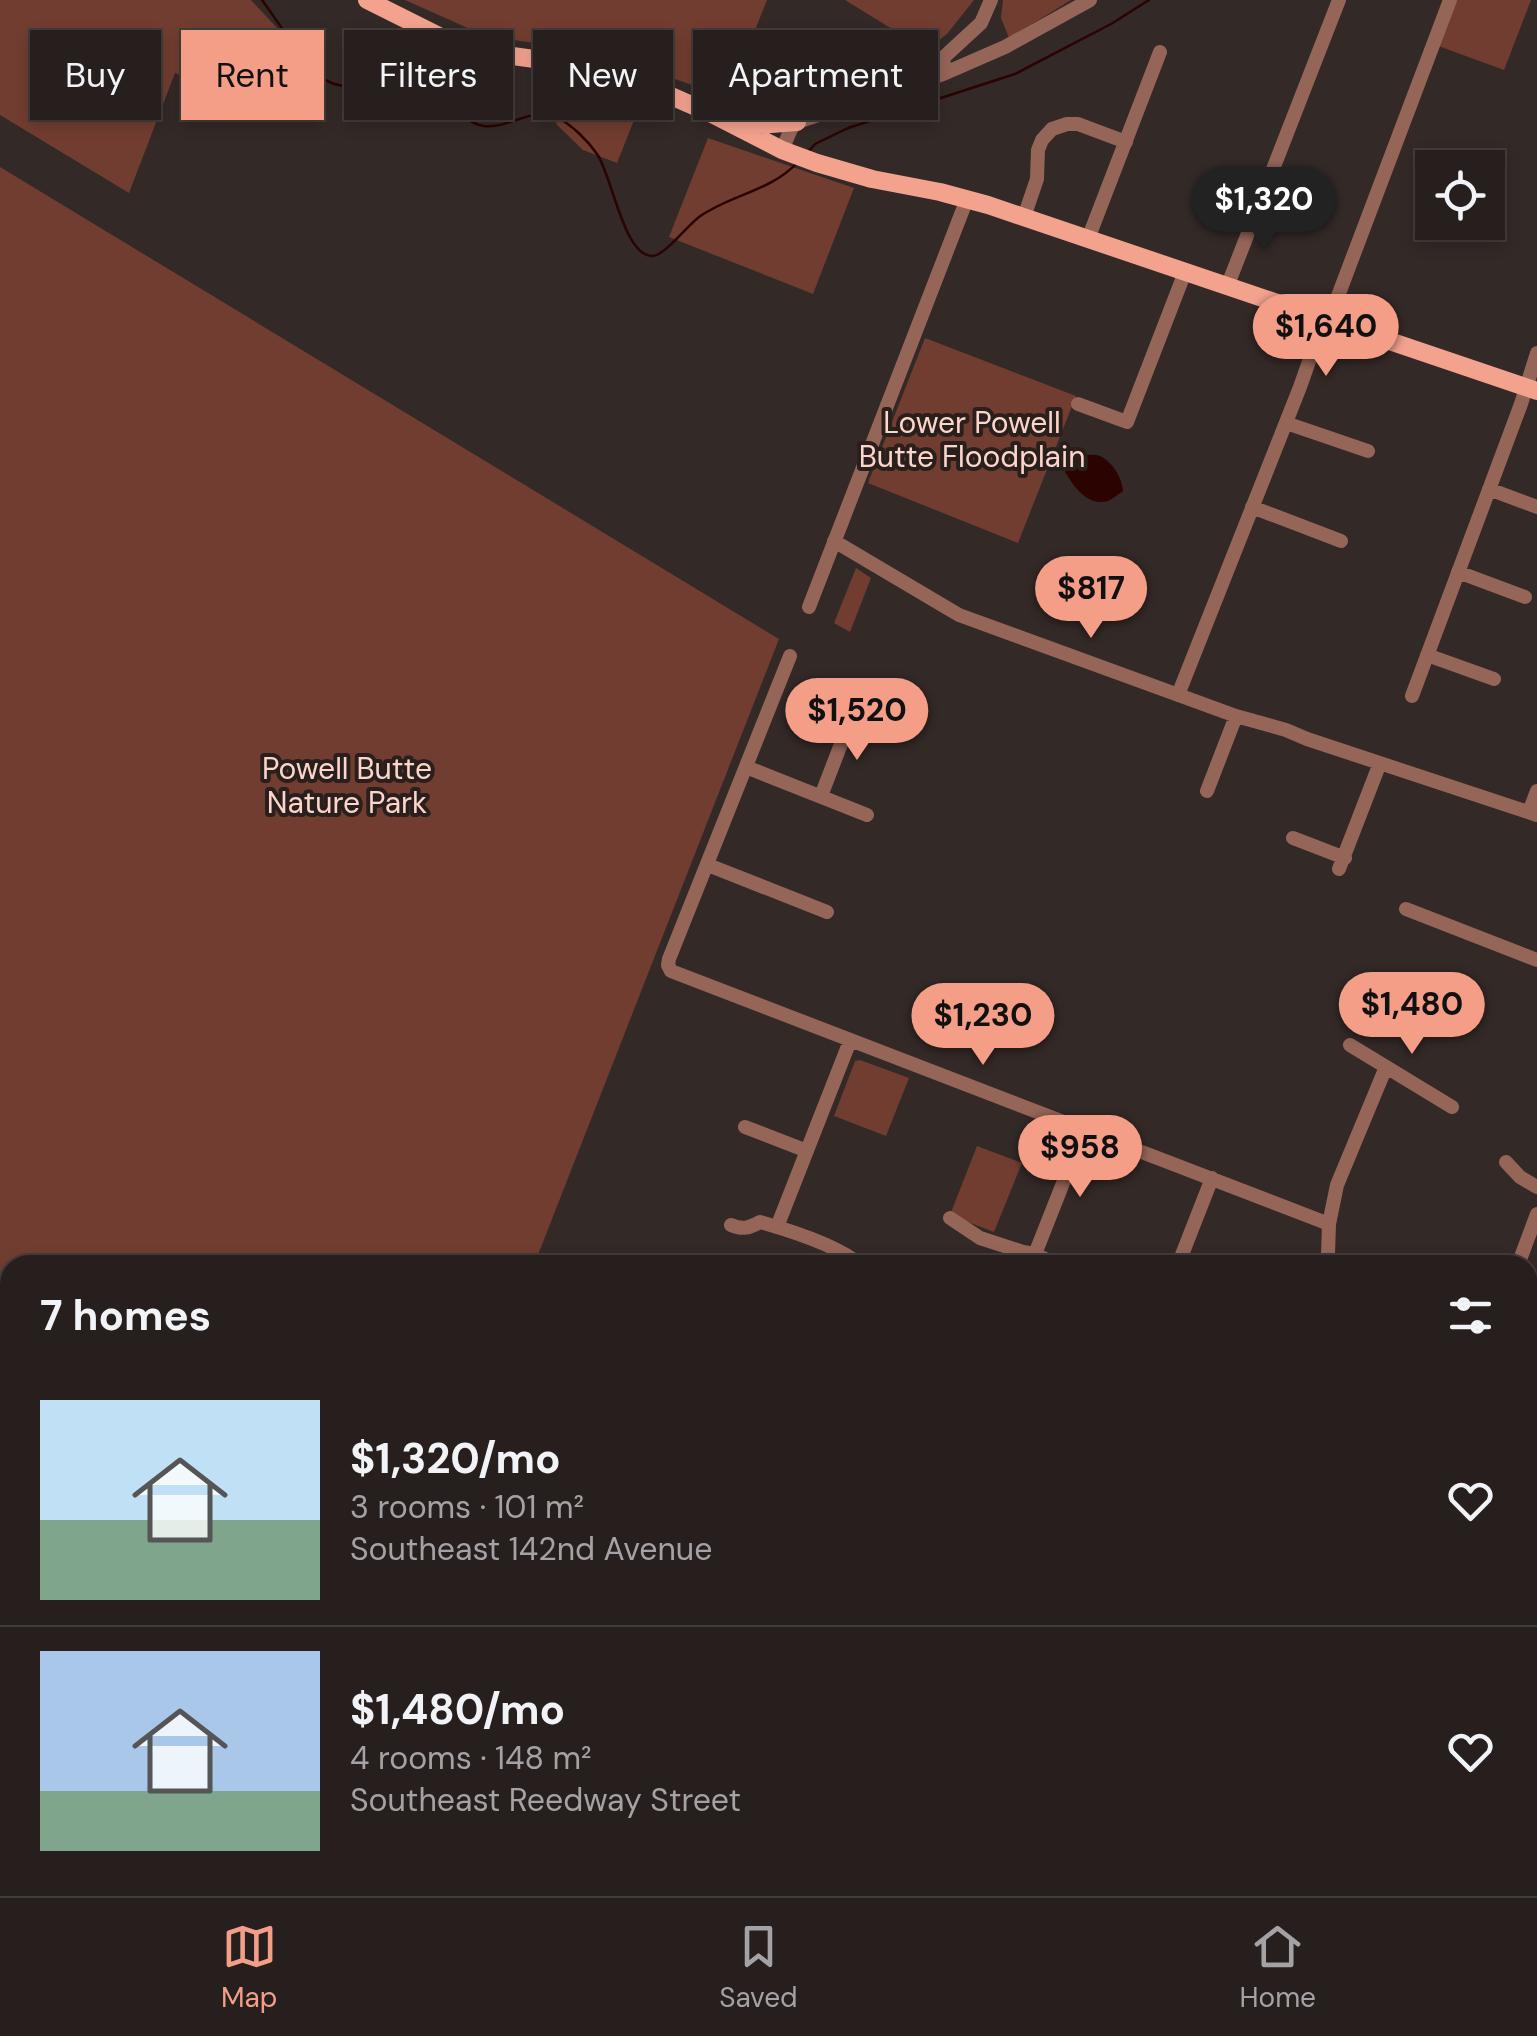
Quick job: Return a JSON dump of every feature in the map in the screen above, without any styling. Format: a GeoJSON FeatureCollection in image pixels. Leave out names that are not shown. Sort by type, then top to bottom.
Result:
{"type":"FeatureCollection","features":[{"type":"Feature","properties":{"kind":"main road"},"geometry":{"type":"LineString","coordinates":[[366,0],[467,47],[495,55],[590,68],[676,97],[785,151],[832,168],[967,198],[1531,390]]}},
{"type":"Feature","properties":{"kind":"main road"},"geometry":{"type":"LineString","coordinates":[[728,123],[759,126],[797,122]]}},
{"type":"Feature","properties":{"kind":"street"},"geometry":{"type":"LineString","coordinates":[[943,74],[944,57],[981,24],[991,0]]}},
{"type":"Feature","properties":{"kind":"street"},"geometry":{"type":"LineString","coordinates":[[785,151],[790,129],[797,122],[943,74],[1005,47],[1090,0]]}},
{"type":"Feature","properties":{"kind":"street"},"geometry":{"type":"LineString","coordinates":[[1227,286],[1339,0]]}},
{"type":"Feature","properties":{"kind":"street"},"geometry":{"type":"LineString","coordinates":[[1178,695],[1324,319],[1335,304],[1450,0]]}},
{"type":"Feature","properties":{"kind":"street"},"geometry":{"type":"LineString","coordinates":[[1088,239],[1160,52]]}},
{"type":"Feature","properties":{"kind":"street"},"geometry":{"type":"LineString","coordinates":[[1024,218],[1037,179],[1038,150],[1052,130],[1063,124],[1078,124],[1126,142]]}},
{"type":"Feature","properties":{"kind":"street"},"geometry":{"type":"LineString","coordinates":[[808,607],[967,198]]}},
{"type":"Feature","properties":{"kind":"street"},"geometry":{"type":"LineString","coordinates":[[1078,404],[1127,422],[1185,272]]}},
{"type":"Feature","properties":{"kind":"street"},"geometry":{"type":"LineString","coordinates":[[1412,696],[1489,489],[1531,390],[1537,353]]}},
{"type":"Feature","properties":{"kind":"street"},"geometry":{"type":"LineString","coordinates":[[1286,423],[1368,451]]}},
{"type":"Feature","properties":{"kind":"street"},"geometry":{"type":"LineString","coordinates":[[1489,489],[1537,507]]}},
{"type":"Feature","properties":{"kind":"street"},"geometry":{"type":"LineString","coordinates":[[1252,506],[1341,541]]}},
{"type":"Feature","properties":{"kind":"street"},"geometry":{"type":"LineString","coordinates":[[834,541],[958,615],[1236,716],[1533,814],[1537,791]]}},
{"type":"Feature","properties":{"kind":"street"},"geometry":{"type":"LineString","coordinates":[[1458,572],[1525,596]]}},
{"type":"Feature","properties":{"kind":"street"},"geometry":{"type":"LineString","coordinates":[[1427,655],[1494,680]]}},
{"type":"Feature","properties":{"kind":"street"},"geometry":{"type":"LineString","coordinates":[[790,656],[669,959],[669,969],[1329,1224]]}},
{"type":"Feature","properties":{"kind":"street"},"geometry":{"type":"LineString","coordinates":[[820,796],[853,713]]}},
{"type":"Feature","properties":{"kind":"street"},"geometry":{"type":"LineString","coordinates":[[1207,791],[1236,716]]}},
{"type":"Feature","properties":{"kind":"street"},"geometry":{"type":"LineString","coordinates":[[1293,838],[1342,863],[1380,762]]}},
{"type":"Feature","properties":{"kind":"street"},"geometry":{"type":"LineString","coordinates":[[746,767],[867,815]]}},
{"type":"Feature","properties":{"kind":"street"},"geometry":{"type":"LineString","coordinates":[[708,865],[826,912]]}},
{"type":"Feature","properties":{"kind":"street"},"geometry":{"type":"LineString","coordinates":[[1406,910],[1537,960]]}},
{"type":"Feature","properties":{"kind":"street"},"geometry":{"type":"LineString","coordinates":[[777,1227],[850,1041]]}},
{"type":"Feature","properties":{"kind":"street"},"geometry":{"type":"LineString","coordinates":[[1350,1045],[1452,1107]]}},
{"type":"Feature","properties":{"kind":"street"},"geometry":{"type":"LineString","coordinates":[[1327,1255],[1337,1185],[1386,1067]]}},
{"type":"Feature","properties":{"kind":"street"},"geometry":{"type":"LineString","coordinates":[[745,1126],[807,1152]]}},
{"type":"Feature","properties":{"kind":"street"},"geometry":{"type":"LineString","coordinates":[[950,1218],[980,1238],[1035,1254],[1084,1130]]}},
{"type":"Feature","properties":{"kind":"street"},"geometry":{"type":"LineString","coordinates":[[1506,1162],[1537,1187]]}},
{"type":"Feature","properties":{"kind":"street"},"geometry":{"type":"LineString","coordinates":[[1182,1255],[1212,1178]]}},
{"type":"Feature","properties":{"kind":"street"},"geometry":{"type":"LineString","coordinates":[[1522,1255],[1537,1214]]}},
{"type":"Feature","properties":{"kind":"street"},"geometry":{"type":"LineString","coordinates":[[731,1226],[748,1228],[760,1222],[846,1255]]}},
{"type":"Feature","properties":{"kind":"green space"},"geometry":{"type":"Polygon","coordinates":[[[0,0],[251,0],[278,29],[181,30],[181,75],[175,73],[161,110],[161,30],[30,30],[30,120],[157,120],[129,193],[0,115],[0,0]]]}},
{"type":"Feature","properties":{"kind":"green space"},"geometry":{"type":"Polygon","coordinates":[[[405,0],[767,0],[755,30],[693,30],[693,85],[673,78],[673,30],[533,30],[533,43],[513,40],[513,30],[472,30],[405,0]]]}},
{"type":"Feature","properties":{"kind":"green space"},"geometry":{"type":"Polygon","coordinates":[[[845,0],[974,0],[938,41],[938,30],[894,30],[845,0]]]}},
{"type":"Feature","properties":{"kind":"green space"},"geometry":{"type":"Polygon","coordinates":[[[1003,0],[1071,0],[1009,38],[1001,18],[1003,0]]]}},
{"type":"Feature","properties":{"kind":"green space"},"geometry":{"type":"Polygon","coordinates":[[[1449,0],[1531,0],[1504,70],[1433,44],[1449,0]]]}},
{"type":"Feature","properties":{"kind":"green space"},"geometry":{"type":"Polygon","coordinates":[[[558,120],[634,120],[617,163],[583,150],[556,124],[558,120]]]}},
{"type":"Feature","properties":{"kind":"green space"},"geometry":{"type":"Polygon","coordinates":[[[708,138],[854,188],[813,294],[669,237],[708,138]]]}},
{"type":"Feature","properties":{"kind":"green space","name":"Powell Butte Nature Park"},"geometry":{"type":"Polygon","coordinates":[[[0,167],[779,639],[538,1255],[0,1255],[0,167]]]}},
{"type":"Feature","properties":{"kind":"green space","name":"Lower Powell Butte Floodplain"},"geometry":{"type":"Polygon","coordinates":[[[925,338],[1076,396],[1018,543],[868,483],[925,338]]]}},
{"type":"Feature","properties":{"kind":"green space"},"geometry":{"type":"Polygon","coordinates":[[[856,568],[871,578],[850,632],[834,623],[856,568]]]}},
{"type":"Feature","properties":{"kind":"green space"},"geometry":{"type":"Polygon","coordinates":[[[855,1061],[909,1078],[886,1136],[834,1116],[855,1061]]]}},
{"type":"Feature","properties":{"kind":"green space"},"geometry":{"type":"Polygon","coordinates":[[[977,1146],[1022,1163],[994,1232],[950,1215],[977,1146]]]}},
{"type":"Feature","properties":{"kind":"shaded area"},"geometry":{"type":"Polygon","coordinates":[[[1098,455],[1109,462],[1123,491],[1100,502],[1082,494],[1065,472],[1075,457],[1098,455]]]}},
{"type":"Feature","properties":{"kind":"waterway"},"geometry":{"type":"LineString","coordinates":[[262,0],[308,63],[331,83],[350,87],[428,88],[468,120],[484,126],[540,114],[563,121],[597,154],[626,230],[643,253],[658,254],[699,217],[763,187],[798,162]]}},
{"type":"Feature","properties":{"kind":"waterway"},"geometry":{"type":"LineString","coordinates":[[807,153],[815,144],[848,128],[1015,74],[1149,0]]}}]}
